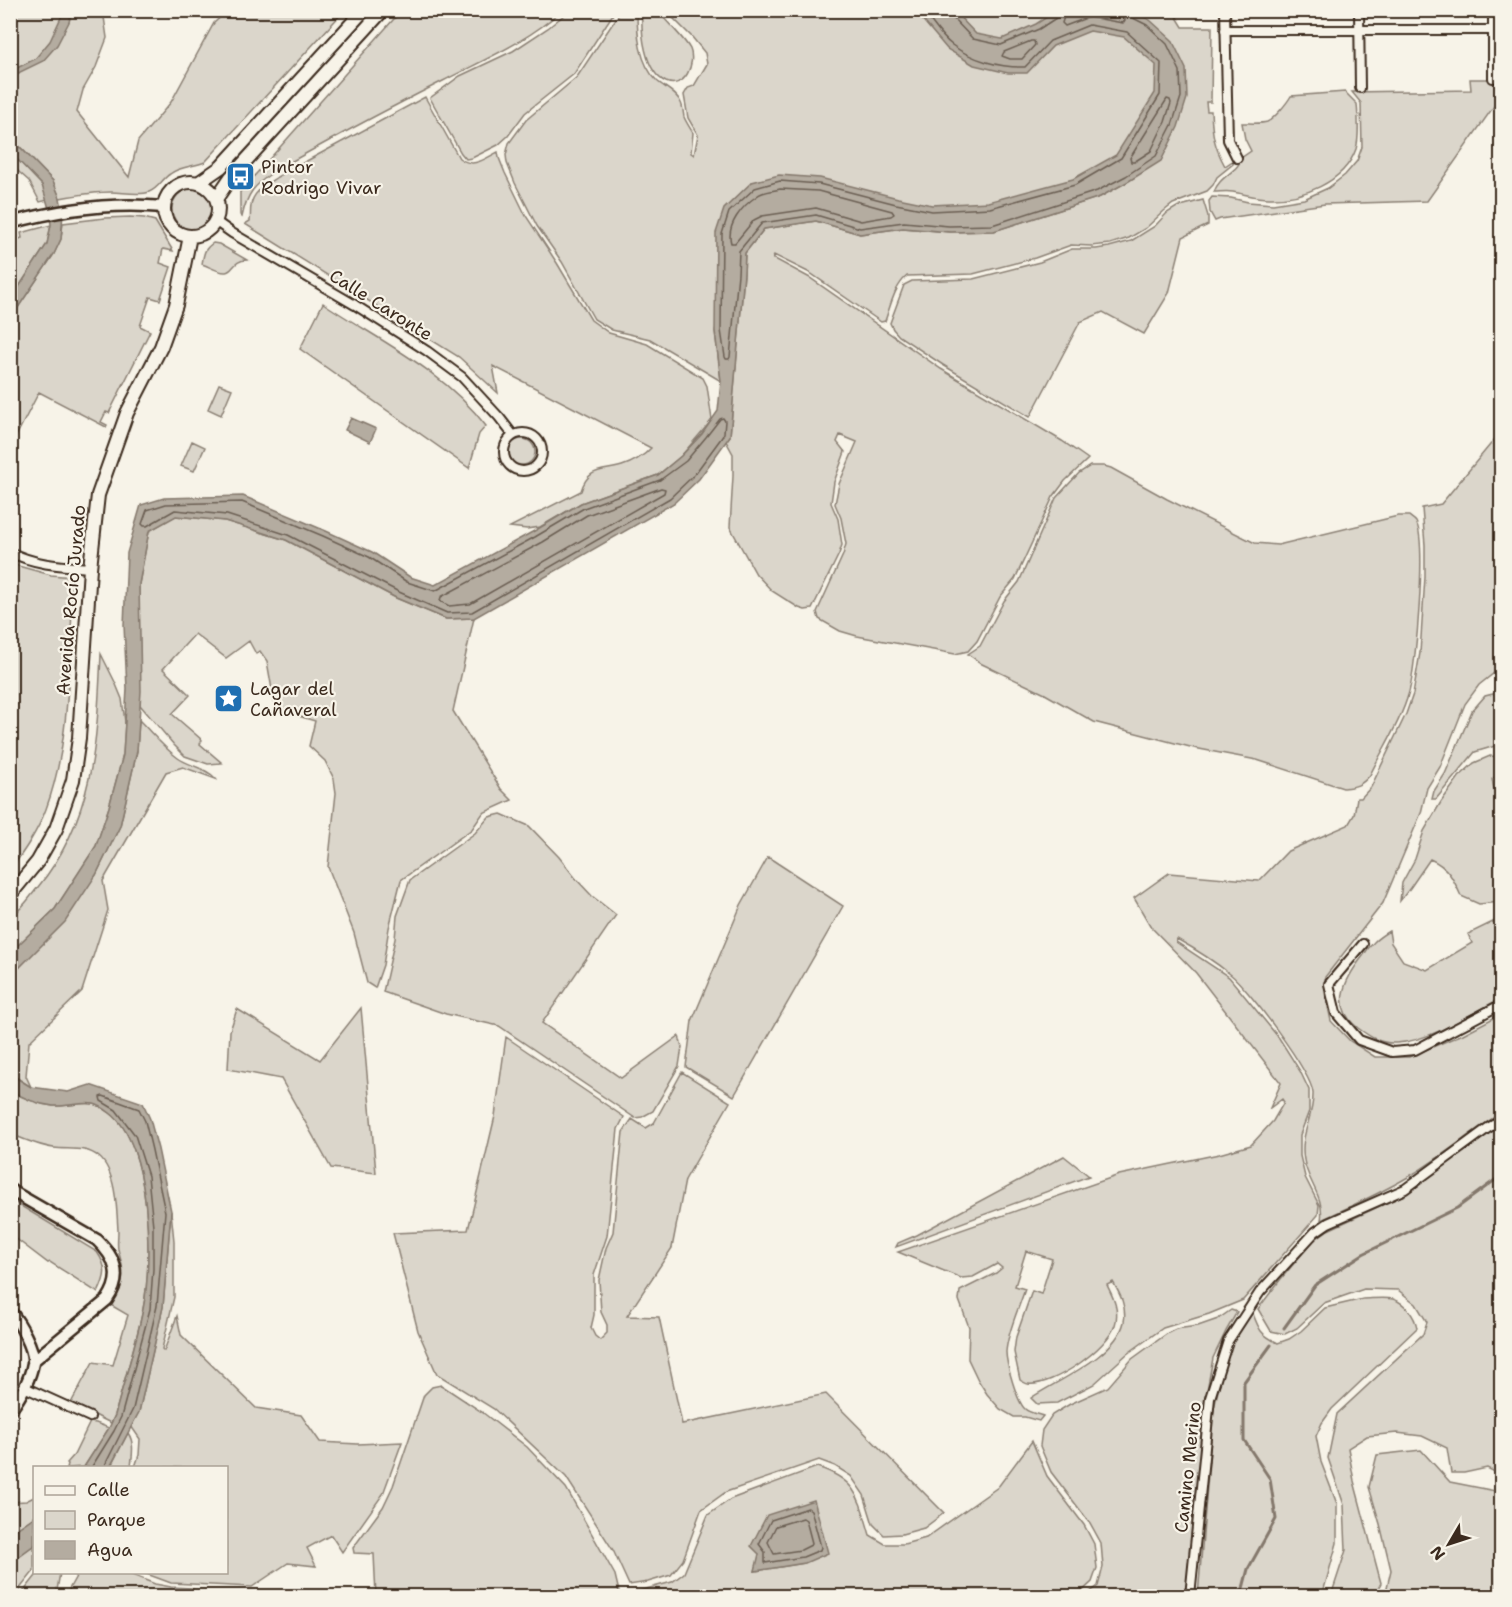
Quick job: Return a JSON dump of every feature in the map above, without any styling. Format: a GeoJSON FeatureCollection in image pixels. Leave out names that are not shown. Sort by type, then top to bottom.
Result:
{"type":"FeatureCollection","features":[{"type":"Feature","properties":{"kind":"main road"},"geometry":{"type":"LineString","coordinates":[[198,183],[220,167],[364,10]]}},
{"type":"Feature","properties":{"kind":"main road"},"geometry":{"type":"LineString","coordinates":[[216,199],[231,177],[383,10]]}},
{"type":"Feature","properties":{"kind":"main road"},"geometry":{"type":"LineString","coordinates":[[186,182],[198,183],[209,188],[216,199],[218,214],[209,230],[190,236],[174,230],[168,223],[164,207],[175,187],[186,182]]}},
{"type":"Feature","properties":{"kind":"main road","name":"Avenida Rocío Jurado"},"geometry":{"type":"LineString","coordinates":[[10,895],[38,861],[56,829],[73,780],[79,738],[90,568],[98,495],[127,413],[161,347],[176,305],[190,236]]}},
{"type":"Feature","properties":{"kind":"street"},"geometry":{"type":"LineString","coordinates":[[1225,10],[1228,140],[1237,158]]}},
{"type":"Feature","properties":{"kind":"street"},"geometry":{"type":"LineString","coordinates":[[1359,10],[1360,88]]}},
{"type":"Feature","properties":{"kind":"street"},"geometry":{"type":"LineString","coordinates":[[1493,10],[1493,78]]}},
{"type":"Feature","properties":{"kind":"street"},"geometry":{"type":"LineString","coordinates":[[1225,30],[1493,30]]}},
{"type":"Feature","properties":{"kind":"street"},"geometry":{"type":"LineString","coordinates":[[10,223],[67,209],[140,204],[164,207]]}},
{"type":"Feature","properties":{"kind":"street","name":"Calle Caronte"},"geometry":{"type":"LineString","coordinates":[[215,221],[356,305],[427,351],[462,377],[513,435]]}},
{"type":"Feature","properties":{"kind":"street"},"geometry":{"type":"LineString","coordinates":[[523,432],[534,436],[540,444],[542,455],[537,465],[528,471],[517,470],[508,464],[503,454],[505,443],[513,435],[523,432]]}},
{"type":"Feature","properties":{"kind":"street"},"geometry":{"type":"LineString","coordinates":[[10,552],[45,564],[90,568]]}},
{"type":"Feature","properties":{"kind":"street"},"geometry":{"type":"LineString","coordinates":[[1363,944],[1329,984],[1336,1013],[1359,1040],[1392,1052],[1415,1050],[1502,1004]]}},
{"type":"Feature","properties":{"kind":"street","name":"Camino Merino"},"geometry":{"type":"LineString","coordinates":[[1190,1596],[1210,1398],[1228,1341],[1260,1292],[1315,1232],[1328,1223],[1405,1189],[1502,1120]]}},
{"type":"Feature","properties":{"kind":"street"},"geometry":{"type":"LineString","coordinates":[[10,1190],[97,1240],[108,1250],[114,1261],[116,1277],[113,1292],[107,1300],[33,1361],[24,1387],[10,1411]]}},
{"type":"Feature","properties":{"kind":"street"},"geometry":{"type":"LineString","coordinates":[[10,1311],[19,1322],[33,1361]]}},
{"type":"Feature","properties":{"kind":"street"},"geometry":{"type":"LineString","coordinates":[[24,1387],[90,1417]]}},
{"type":"Feature","properties":{"kind":"green space"},"geometry":{"type":"Polygon","coordinates":[[[1162,10],[1175,14],[1183,27],[1212,27],[1211,102],[1206,102],[1207,111],[1211,111],[1214,140],[1225,166],[1234,160],[1233,164],[1217,177],[1207,191],[1173,204],[1146,228],[1129,238],[1110,244],[1071,245],[1035,258],[973,274],[907,276],[896,291],[885,321],[881,322],[810,273],[774,255],[773,259],[810,278],[941,369],[1088,459],[1065,481],[1053,497],[1015,579],[1000,597],[977,641],[968,651],[955,654],[857,636],[840,631],[819,619],[817,612],[846,544],[841,518],[835,504],[839,484],[857,442],[840,435],[837,442],[845,452],[834,482],[831,503],[838,519],[842,545],[839,554],[812,609],[799,608],[772,591],[756,574],[730,527],[733,454],[726,441],[730,436],[745,253],[764,229],[816,221],[860,234],[903,228],[949,232],[994,231],[1100,197],[1127,182],[977,222],[752,182],[715,331],[721,381],[650,339],[612,330],[594,319],[562,262],[537,226],[515,183],[507,163],[509,143],[526,120],[577,77],[621,11],[637,11],[639,39],[646,66],[657,81],[677,96],[681,103],[684,117],[693,133],[691,153],[694,155],[698,135],[688,118],[684,95],[688,88],[694,86],[707,64],[705,53],[666,11],[1162,10]]]}},
{"type":"Feature","properties":{"kind":"green space"},"geometry":{"type":"Polygon","coordinates":[[[10,11],[105,11],[107,38],[96,67],[83,90],[77,112],[129,177],[138,141],[171,102],[214,23],[227,11],[344,11],[205,162],[174,171],[155,189],[145,193],[105,192],[60,198],[53,181],[21,148],[11,144],[10,11]]]}},
{"type":"Feature","properties":{"kind":"green space"},"geometry":{"type":"Polygon","coordinates":[[[401,11],[561,11],[534,32],[504,50],[273,172],[252,191],[242,217],[240,215],[240,192],[401,11]]]}},
{"type":"Feature","properties":{"kind":"green space"},"geometry":{"type":"Polygon","coordinates":[[[569,11],[615,11],[574,74],[525,113],[508,136],[498,145],[466,159],[430,98],[460,76],[513,51],[569,11]]]}},
{"type":"Feature","properties":{"kind":"green space"},"geometry":{"type":"Polygon","coordinates":[[[642,11],[657,11],[690,49],[690,68],[684,79],[679,82],[666,82],[653,70],[643,40],[642,11]]]}},
{"type":"Feature","properties":{"kind":"green space"},"geometry":{"type":"Polygon","coordinates":[[[1470,79],[1501,79],[1501,98],[1427,201],[1325,204],[1215,221],[1210,212],[1209,201],[1212,197],[1273,204],[1304,199],[1328,188],[1345,175],[1357,161],[1362,147],[1361,103],[1352,92],[1471,90],[1470,79]]]}},
{"type":"Feature","properties":{"kind":"green space"},"geometry":{"type":"Polygon","coordinates":[[[1345,92],[1357,104],[1357,144],[1350,161],[1332,180],[1307,192],[1281,198],[1214,192],[1220,182],[1237,167],[1241,158],[1251,151],[1245,139],[1242,123],[1267,122],[1291,96],[1345,92]]]}},
{"type":"Feature","properties":{"kind":"green space"},"geometry":{"type":"Polygon","coordinates":[[[425,97],[459,158],[474,163],[498,152],[505,173],[526,216],[591,320],[609,333],[647,344],[703,378],[707,386],[712,420],[681,456],[658,475],[581,503],[540,527],[527,529],[510,527],[581,491],[584,483],[592,474],[630,463],[651,448],[493,366],[498,393],[459,357],[245,224],[250,221],[254,197],[277,177],[425,97]]]}},
{"type":"Feature","properties":{"kind":"green space"},"geometry":{"type":"Polygon","coordinates":[[[10,151],[42,185],[48,200],[40,202],[29,181],[11,165],[10,151]]]}},
{"type":"Feature","properties":{"kind":"green space"},"geometry":{"type":"Polygon","coordinates":[[[192,189],[200,190],[206,195],[211,201],[211,217],[206,223],[200,228],[192,229],[184,228],[178,223],[173,217],[172,209],[173,201],[178,195],[184,190],[192,189]]]}},
{"type":"Feature","properties":{"kind":"green space"},"geometry":{"type":"Polygon","coordinates":[[[1203,200],[1208,225],[1183,237],[1169,293],[1144,334],[1103,312],[1080,322],[1030,417],[899,336],[890,323],[904,285],[912,281],[973,279],[1040,262],[1072,249],[1096,249],[1131,241],[1155,226],[1167,213],[1177,207],[1203,200]]]}},
{"type":"Feature","properties":{"kind":"green space"},"geometry":{"type":"Polygon","coordinates":[[[130,217],[155,221],[173,251],[163,249],[160,263],[171,267],[160,300],[150,297],[140,326],[150,331],[109,413],[106,412],[101,422],[107,425],[106,427],[39,392],[11,446],[11,318],[54,254],[61,239],[63,223],[130,217]]]}},
{"type":"Feature","properties":{"kind":"green space"},"geometry":{"type":"Polygon","coordinates":[[[51,225],[47,244],[11,299],[10,237],[13,241],[22,238],[21,233],[51,225]]]}},
{"type":"Feature","properties":{"kind":"green space"},"geometry":{"type":"Polygon","coordinates":[[[213,243],[247,260],[242,260],[226,272],[202,264],[205,252],[213,243]]]}},
{"type":"Feature","properties":{"kind":"green space"},"geometry":{"type":"Polygon","coordinates":[[[323,303],[431,372],[469,406],[486,426],[479,434],[469,468],[300,349],[323,303]]]}},
{"type":"Feature","properties":{"kind":"green space"},"geometry":{"type":"Polygon","coordinates":[[[219,384],[232,389],[221,415],[208,409],[219,384]]]}},
{"type":"Feature","properties":{"kind":"green space"},"geometry":{"type":"Polygon","coordinates":[[[1501,433],[1501,669],[1479,685],[1465,704],[1440,767],[1427,788],[1421,813],[1383,903],[1325,977],[1325,993],[1331,1021],[1350,1041],[1375,1057],[1409,1057],[1463,1034],[1501,1014],[1501,1113],[1402,1181],[1321,1220],[1322,1212],[1318,1196],[1306,1168],[1303,1151],[1313,1102],[1310,1082],[1278,1031],[1239,982],[1211,960],[1177,939],[1176,942],[1229,977],[1279,1038],[1300,1071],[1309,1090],[1309,1111],[1300,1135],[1300,1156],[1305,1177],[1319,1205],[1318,1215],[1243,1300],[1209,1314],[1163,1328],[1127,1354],[1094,1384],[1057,1403],[1037,1404],[1031,1398],[1085,1366],[1110,1346],[1124,1322],[1124,1306],[1113,1282],[1107,1285],[1117,1314],[1115,1325],[1102,1344],[1091,1355],[1065,1373],[1039,1383],[1028,1384],[1020,1380],[1014,1352],[1016,1337],[1032,1291],[1041,1294],[1052,1259],[1026,1251],[1015,1286],[1025,1289],[1009,1337],[1006,1357],[1012,1382],[1022,1405],[1029,1412],[1043,1416],[1039,1421],[1014,1417],[1000,1409],[987,1394],[968,1359],[969,1327],[959,1300],[960,1291],[1002,1268],[997,1264],[973,1277],[961,1278],[898,1252],[1119,1175],[1251,1145],[1273,1121],[1284,1102],[1282,1099],[1270,1108],[1281,1083],[1196,973],[1151,927],[1134,898],[1169,873],[1259,881],[1288,851],[1348,825],[1354,815],[1357,798],[1361,798],[1371,787],[1406,714],[1413,694],[1420,653],[1425,577],[1422,508],[1441,504],[1501,433]]]}},
{"type":"Feature","properties":{"kind":"green space"},"geometry":{"type":"Polygon","coordinates":[[[522,439],[531,443],[535,452],[531,461],[522,465],[513,461],[509,452],[513,443],[522,439]]]}},
{"type":"Feature","properties":{"kind":"green space"},"geometry":{"type":"Polygon","coordinates":[[[192,441],[205,447],[194,471],[181,466],[192,441]]]}},
{"type":"Feature","properties":{"kind":"green space"},"geometry":{"type":"Polygon","coordinates":[[[1090,466],[1111,468],[1255,543],[1278,545],[1398,516],[1409,516],[1416,522],[1421,553],[1412,678],[1406,703],[1397,724],[1370,775],[1364,781],[1355,786],[1343,788],[1257,760],[1194,748],[1094,722],[1045,694],[982,664],[968,654],[980,646],[1004,601],[1019,582],[1056,498],[1079,473],[1090,466]]]}},
{"type":"Feature","properties":{"kind":"green space"},"geometry":{"type":"Polygon","coordinates":[[[175,516],[225,521],[286,540],[396,598],[446,619],[474,618],[453,711],[501,789],[512,800],[483,813],[472,829],[401,880],[383,965],[375,988],[367,983],[354,933],[328,867],[336,793],[334,779],[325,761],[309,746],[315,721],[282,711],[274,701],[267,661],[260,651],[256,654],[249,641],[226,658],[195,634],[163,669],[190,695],[172,714],[202,740],[200,744],[222,763],[208,764],[185,756],[140,705],[139,584],[149,531],[175,516]]]}},
{"type":"Feature","properties":{"kind":"green space"},"geometry":{"type":"Polygon","coordinates":[[[11,564],[51,575],[72,577],[71,598],[68,598],[67,611],[72,612],[66,712],[54,785],[39,825],[11,869],[11,564]]]}},
{"type":"Feature","properties":{"kind":"green space"},"geometry":{"type":"Polygon","coordinates":[[[101,654],[122,699],[125,722],[123,755],[109,807],[96,846],[55,909],[11,952],[11,917],[26,903],[57,860],[82,805],[94,747],[101,654]]]}},
{"type":"Feature","properties":{"kind":"green space"},"geometry":{"type":"Polygon","coordinates":[[[1501,692],[1501,748],[1495,746],[1475,752],[1436,799],[1432,799],[1472,711],[1485,696],[1501,692]]]}},
{"type":"Feature","properties":{"kind":"green space"},"geometry":{"type":"Polygon","coordinates":[[[139,720],[162,745],[178,758],[208,772],[216,779],[183,767],[166,772],[103,881],[108,910],[82,991],[29,1042],[26,1076],[31,1087],[11,1074],[11,982],[18,969],[96,875],[120,826],[137,751],[139,720]]]}},
{"type":"Feature","properties":{"kind":"green space"},"geometry":{"type":"Polygon","coordinates":[[[1490,756],[1501,757],[1499,764],[1501,773],[1492,779],[1501,807],[1501,902],[1479,904],[1461,896],[1449,874],[1430,859],[1400,901],[1402,883],[1415,859],[1424,831],[1441,802],[1459,777],[1474,763],[1490,756]]]}},
{"type":"Feature","properties":{"kind":"green space"},"geometry":{"type":"Polygon","coordinates":[[[501,814],[529,826],[592,896],[616,915],[542,1023],[621,1078],[679,1036],[682,1047],[679,1066],[653,1111],[642,1117],[635,1118],[499,1026],[446,1014],[383,992],[395,939],[397,916],[410,880],[475,833],[489,817],[501,814]]]}},
{"type":"Feature","properties":{"kind":"green space"},"geometry":{"type":"Polygon","coordinates":[[[768,857],[843,906],[734,1096],[686,1067],[692,1021],[741,905],[768,857]]]}},
{"type":"Feature","properties":{"kind":"green space"},"geometry":{"type":"Polygon","coordinates":[[[1501,918],[1501,998],[1450,1026],[1422,1038],[1396,1043],[1371,1037],[1349,1020],[1344,1011],[1343,1002],[1346,983],[1367,950],[1383,935],[1389,931],[1391,943],[1403,961],[1427,970],[1472,943],[1468,934],[1501,918]]]}},
{"type":"Feature","properties":{"kind":"green space"},"geometry":{"type":"Polygon","coordinates":[[[361,1008],[376,1173],[331,1168],[281,1079],[228,1069],[230,1031],[237,1009],[320,1060],[361,1008]]]}},
{"type":"Feature","properties":{"kind":"green space"},"geometry":{"type":"Polygon","coordinates":[[[506,1037],[624,1117],[618,1129],[607,1236],[594,1275],[594,1315],[591,1328],[595,1336],[600,1340],[607,1333],[607,1325],[601,1312],[599,1280],[606,1248],[613,1232],[623,1132],[632,1119],[646,1128],[654,1123],[682,1072],[730,1102],[685,1180],[672,1248],[627,1316],[659,1317],[682,1424],[826,1394],[944,1513],[924,1528],[902,1534],[884,1535],[873,1524],[864,1495],[851,1476],[819,1460],[726,1492],[701,1510],[683,1560],[671,1575],[629,1585],[613,1550],[566,1477],[494,1409],[437,1374],[418,1331],[393,1233],[468,1230],[495,1116],[506,1037]]]}},
{"type":"Feature","properties":{"kind":"green space"},"geometry":{"type":"Polygon","coordinates":[[[10,1090],[31,1101],[47,1105],[98,1105],[110,1113],[124,1128],[134,1150],[146,1205],[148,1263],[146,1289],[137,1336],[111,1423],[71,1403],[93,1362],[113,1365],[128,1315],[109,1304],[119,1291],[123,1272],[118,1247],[115,1191],[112,1181],[105,1163],[89,1151],[43,1146],[11,1134],[10,1090]]]}},
{"type":"Feature","properties":{"kind":"green space"},"geometry":{"type":"Polygon","coordinates":[[[1501,1125],[1501,1475],[1487,1468],[1451,1473],[1447,1448],[1422,1436],[1397,1433],[1367,1436],[1348,1448],[1354,1481],[1381,1583],[1374,1596],[1331,1596],[1346,1550],[1344,1505],[1328,1458],[1337,1414],[1423,1334],[1427,1322],[1416,1304],[1398,1290],[1364,1289],[1324,1303],[1297,1328],[1285,1334],[1271,1331],[1258,1309],[1313,1241],[1328,1230],[1406,1194],[1501,1125]]]}},
{"type":"Feature","properties":{"kind":"green space"},"geometry":{"type":"Polygon","coordinates":[[[1064,1156],[1089,1176],[896,1247],[898,1243],[1064,1156]]]}},
{"type":"Feature","properties":{"kind":"green space"},"geometry":{"type":"Polygon","coordinates":[[[11,1200],[97,1252],[105,1272],[98,1293],[50,1262],[48,1263],[11,1235],[11,1200]]]}},
{"type":"Feature","properties":{"kind":"green space"},"geometry":{"type":"Polygon","coordinates":[[[171,1211],[174,1241],[174,1297],[162,1349],[164,1351],[177,1316],[181,1335],[256,1408],[301,1415],[320,1442],[358,1444],[402,1442],[383,1494],[342,1552],[331,1535],[307,1548],[316,1566],[288,1563],[252,1587],[171,1583],[147,1574],[228,1574],[228,1466],[135,1466],[140,1439],[131,1426],[139,1412],[163,1307],[171,1211]]]}},
{"type":"Feature","properties":{"kind":"green space"},"geometry":{"type":"Polygon","coordinates":[[[1386,1298],[1397,1301],[1409,1310],[1417,1328],[1332,1409],[1316,1436],[1321,1462],[1337,1504],[1337,1543],[1322,1596],[1198,1596],[1213,1413],[1224,1364],[1235,1336],[1252,1311],[1261,1331],[1278,1343],[1301,1331],[1325,1308],[1363,1299],[1386,1298]]]}},
{"type":"Feature","properties":{"kind":"green space"},"geometry":{"type":"Polygon","coordinates":[[[1231,1310],[1237,1312],[1213,1358],[1207,1390],[1185,1596],[1085,1596],[1098,1586],[1103,1567],[1101,1543],[1090,1523],[1051,1472],[1040,1446],[1042,1430],[1052,1415],[1108,1387],[1132,1359],[1168,1333],[1218,1319],[1231,1310]]]}},
{"type":"Feature","properties":{"kind":"green space"},"geometry":{"type":"Polygon","coordinates":[[[441,1385],[482,1412],[527,1447],[566,1488],[615,1575],[620,1596],[376,1596],[374,1554],[354,1553],[353,1548],[383,1507],[393,1486],[424,1395],[432,1387],[441,1385]]]}},
{"type":"Feature","properties":{"kind":"green space"},"geometry":{"type":"Polygon","coordinates":[[[90,1422],[109,1428],[85,1466],[68,1466],[67,1463],[74,1455],[90,1422]]]}},
{"type":"Feature","properties":{"kind":"green space"},"geometry":{"type":"Polygon","coordinates":[[[128,1433],[132,1445],[131,1466],[111,1466],[128,1433]]]}},
{"type":"Feature","properties":{"kind":"green space"},"geometry":{"type":"Polygon","coordinates":[[[1032,1441],[1047,1476],[1084,1525],[1094,1544],[1097,1568],[1092,1582],[1080,1593],[1073,1596],[630,1596],[631,1593],[672,1582],[684,1573],[708,1515],[731,1499],[817,1467],[831,1472],[849,1485],[859,1501],[870,1535],[885,1544],[904,1544],[926,1538],[998,1487],[1032,1441]],[[760,1554],[755,1571],[805,1563],[760,1554]]]}},
{"type":"Feature","properties":{"kind":"green space"},"geometry":{"type":"Polygon","coordinates":[[[1421,1450],[1450,1482],[1501,1492],[1501,1596],[1385,1596],[1391,1570],[1369,1487],[1377,1455],[1421,1450]]]}},
{"type":"Feature","properties":{"kind":"green space"},"geometry":{"type":"Polygon","coordinates":[[[33,1498],[33,1518],[11,1533],[11,1502],[26,1501],[33,1498]]]}},
{"type":"Feature","properties":{"kind":"green space"},"geometry":{"type":"Polygon","coordinates":[[[33,1546],[33,1572],[14,1596],[11,1596],[10,1562],[33,1546]]]}},
{"type":"Feature","properties":{"kind":"green space"},"geometry":{"type":"Polygon","coordinates":[[[37,1574],[60,1574],[56,1596],[20,1596],[37,1574]]]}},
{"type":"Feature","properties":{"kind":"green space"},"geometry":{"type":"Polygon","coordinates":[[[77,1574],[130,1574],[155,1584],[191,1588],[199,1596],[71,1596],[69,1589],[77,1574]]]}},
{"type":"Feature","properties":{"kind":"water"},"geometry":{"type":"Polygon","coordinates":[[[64,11],[72,11],[57,45],[43,61],[20,72],[11,81],[11,71],[35,59],[50,41],[64,11]]]}},
{"type":"Feature","properties":{"kind":"water"},"geometry":{"type":"Polygon","coordinates":[[[918,11],[954,11],[976,34],[1002,39],[1036,24],[1056,11],[1132,11],[1150,20],[1172,40],[1186,69],[1187,98],[1178,127],[1161,161],[1100,197],[994,231],[950,232],[903,228],[860,234],[816,221],[764,229],[745,253],[730,436],[699,479],[674,503],[474,618],[446,619],[396,598],[286,540],[225,521],[176,516],[149,531],[139,584],[141,691],[137,751],[120,826],[96,875],[65,922],[18,969],[11,982],[11,952],[55,909],[96,846],[109,807],[123,755],[127,689],[124,625],[127,553],[141,505],[164,498],[243,496],[372,552],[410,577],[435,585],[581,503],[658,475],[702,434],[718,411],[721,381],[715,331],[716,233],[724,209],[752,182],[779,175],[820,178],[932,205],[988,202],[1073,179],[1116,155],[1155,93],[1156,65],[1124,37],[1090,31],[1053,46],[1027,73],[1008,73],[974,65],[947,49],[921,18],[918,11]]]}},
{"type":"Feature","properties":{"kind":"water"},"geometry":{"type":"Polygon","coordinates":[[[11,144],[21,148],[53,181],[63,213],[61,239],[54,254],[11,318],[11,299],[47,244],[51,225],[50,212],[42,185],[13,155],[11,144]]]}},
{"type":"Feature","properties":{"kind":"water"},"geometry":{"type":"Polygon","coordinates":[[[351,418],[376,429],[370,442],[345,430],[351,418]]]}},
{"type":"Feature","properties":{"kind":"water"},"geometry":{"type":"Polygon","coordinates":[[[10,1074],[31,1087],[68,1092],[90,1085],[143,1103],[158,1149],[171,1211],[163,1307],[139,1412],[111,1466],[85,1466],[115,1415],[143,1309],[148,1263],[148,1235],[141,1176],[134,1150],[124,1128],[100,1106],[84,1104],[53,1106],[31,1101],[11,1090],[10,1074]]]}},
{"type":"Feature","properties":{"kind":"water"},"geometry":{"type":"Polygon","coordinates":[[[814,1500],[828,1553],[805,1563],[755,1571],[759,1554],[751,1546],[767,1515],[814,1500]]]}},
{"type":"Feature","properties":{"kind":"water"},"geometry":{"type":"Polygon","coordinates":[[[33,1518],[33,1546],[11,1562],[11,1533],[33,1518]]]}},
{"type":"Feature","properties":{"kind":"waterway"},"geometry":{"type":"LineString","coordinates":[[1284,1328],[1315,1285],[1363,1254],[1457,1208],[1502,1175]]}},
{"type":"Feature","properties":{"kind":"waterway"},"geometry":{"type":"LineString","coordinates":[[1241,1596],[1248,1569],[1276,1519],[1270,1479],[1244,1440],[1244,1382],[1271,1345]]}},
{"type":"Feature","properties":{"kind":"place","name":"Pintor Rodrigo Vivar"},"geometry":{"type":"Point","coordinates":[240,177]}},
{"type":"Feature","properties":{"kind":"place","name":"Lagar del Cañaveral"},"geometry":{"type":"Point","coordinates":[229,699]}}]}
